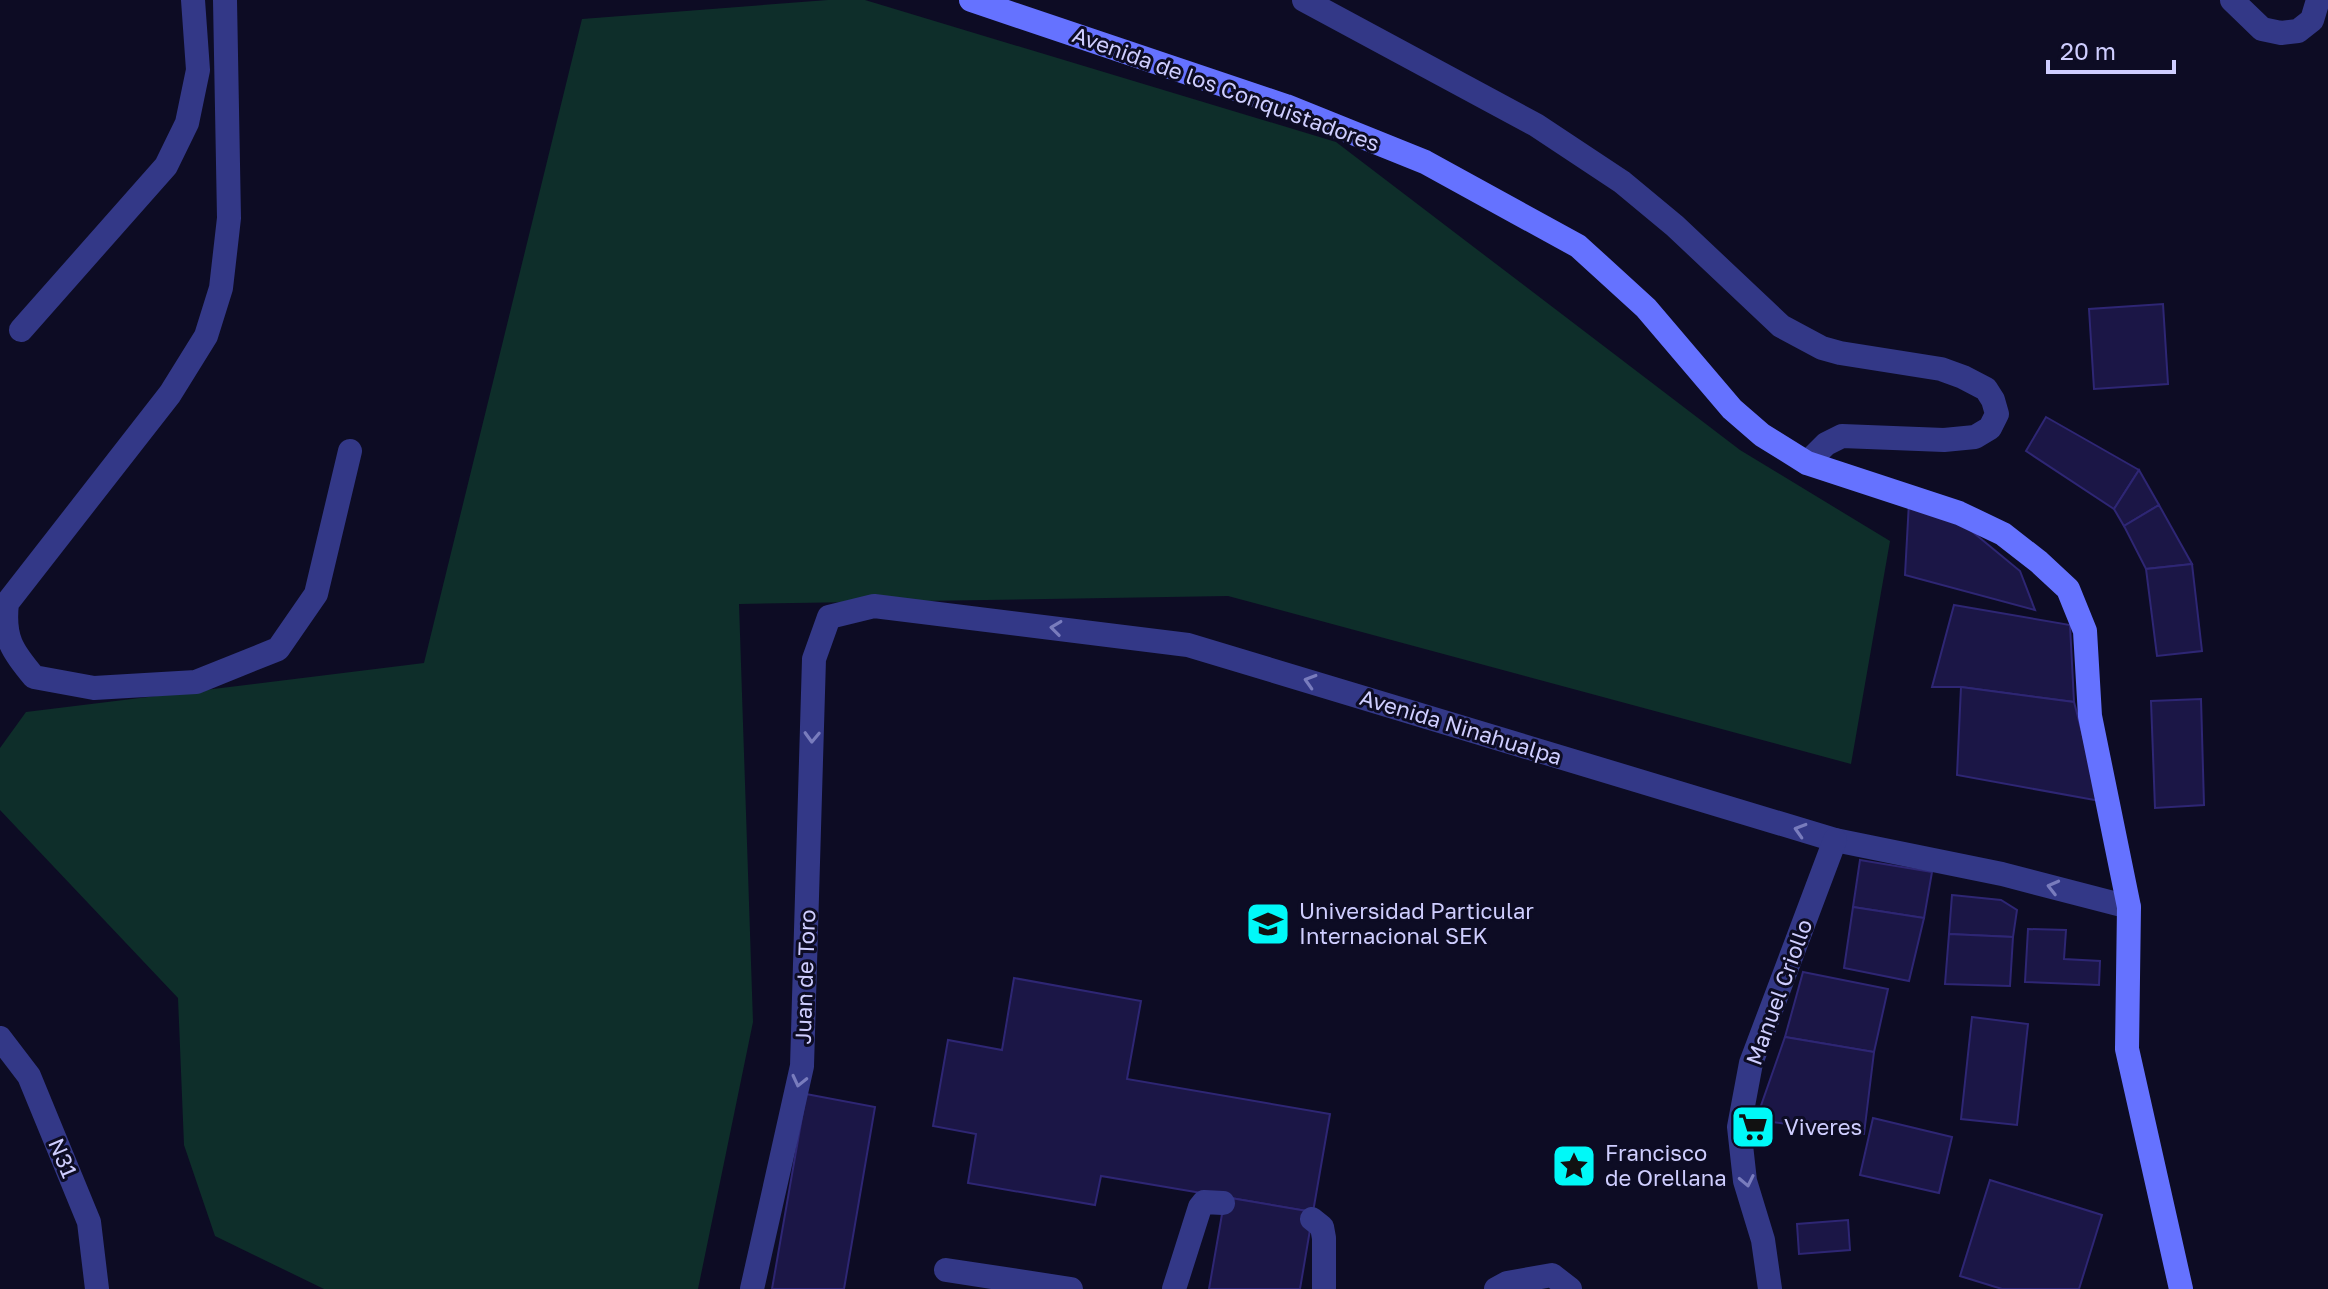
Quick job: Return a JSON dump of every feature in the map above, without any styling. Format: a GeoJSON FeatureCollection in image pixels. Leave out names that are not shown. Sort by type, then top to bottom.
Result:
{"type":"FeatureCollection","features":[{"type":"Feature","properties":{"kind":"street"},"geometry":{"type":"LineString","coordinates":[[21,330],[166,166],[187,123],[198,70],[193,0]]}},
{"type":"Feature","properties":{"kind":"street"},"geometry":{"type":"LineString","coordinates":[[225,0],[229,218],[221,288],[206,336],[170,394],[7,603],[4,627],[15,654],[34,677],[94,688],[196,682],[278,649],[316,594],[350,451]]}},
{"type":"Feature","properties":{"kind":"street","name":"Avenida de los Conquistadores"},"geometry":{"type":"LineString","coordinates":[[971,0],[1314,117],[1425,162],[1578,246],[1646,308],[1732,409],[1762,435],[1807,463],[1959,513],[2003,534],[2068,589],[2085,631],[2090,716],[2129,907],[2127,1049],[2181,1289]]}},
{"type":"Feature","properties":{"kind":"street"},"geometry":{"type":"LineString","coordinates":[[1304,0],[1536,125],[1622,182],[1675,226],[1781,326],[1822,348],[1840,353],[1941,369],[1986,389],[1993,400],[1997,414],[1990,428],[1975,437],[1944,440],[1842,436],[1826,444],[1807,463]]}},
{"type":"Feature","properties":{"kind":"street"},"geometry":{"type":"LineString","coordinates":[[2232,0],[2262,29],[2281,33],[2298,31],[2312,20],[2318,0]]}},
{"type":"Feature","properties":{"kind":"street","name":"Avenida Ninahualpa"},"geometry":{"type":"LineString","coordinates":[[814,659],[829,617],[874,606],[1188,645],[1835,840],[2002,874],[2129,907]]}},
{"type":"Feature","properties":{"kind":"street","name":"Juan de Toro"},"geometry":{"type":"LineString","coordinates":[[752,1289],[802,1066],[814,659]]}},
{"type":"Feature","properties":{"kind":"street","name":"Manuel Criollo"},"geometry":{"type":"LineString","coordinates":[[1770,1289],[1763,1240],[1745,1181],[1739,1127],[1751,1063],[1835,840]]}},
{"type":"Feature","properties":{"kind":"street","name":"N31"},"geometry":{"type":"LineString","coordinates":[[0,1038],[29,1076],[89,1222],[97,1289]]}},
{"type":"Feature","properties":{"kind":"street"},"geometry":{"type":"LineString","coordinates":[[1174,1289],[1200,1207],[1204,1202],[1223,1203]]}},
{"type":"Feature","properties":{"kind":"street"},"geometry":{"type":"LineString","coordinates":[[1312,1219],[1322,1227],[1324,1238],[1324,1289]]}},
{"type":"Feature","properties":{"kind":"street"},"geometry":{"type":"LineString","coordinates":[[946,1270],[1071,1289]]}},
{"type":"Feature","properties":{"kind":"street"},"geometry":{"type":"LineString","coordinates":[[1496,1289],[1507,1283],[1552,1275],[1570,1289]]}},
{"type":"Feature","properties":{"kind":"green space"},"geometry":{"type":"Polygon","coordinates":[[[828,0],[865,0],[1336,142],[1740,450],[1890,541],[1851,764],[1228,596],[739,604],[753,1022],[698,1289],[324,1289],[215,1236],[184,1145],[178,998],[0,810],[0,748],[26,712],[424,663],[582,19],[828,0]]]}},
{"type":"Feature","properties":{"kind":"building"},"geometry":{"type":"Polygon","coordinates":[[[2163,304],[2168,384],[2094,389],[2089,309],[2163,304]]]}},
{"type":"Feature","properties":{"kind":"building"},"geometry":{"type":"Polygon","coordinates":[[[2046,417],[2139,470],[2114,509],[2026,451],[2046,417]]]}},
{"type":"Feature","properties":{"kind":"building"},"geometry":{"type":"Polygon","coordinates":[[[2139,470],[2159,505],[2124,526],[2114,509],[2139,470]]]}},
{"type":"Feature","properties":{"kind":"building"},"geometry":{"type":"Polygon","coordinates":[[[1909,502],[1952,515],[2020,571],[2035,610],[1905,575],[1909,502]]]}},
{"type":"Feature","properties":{"kind":"building"},"geometry":{"type":"Polygon","coordinates":[[[2159,505],[2192,564],[2146,569],[2124,526],[2159,505]]]}},
{"type":"Feature","properties":{"kind":"building"},"geometry":{"type":"Polygon","coordinates":[[[2192,564],[2202,651],[2157,656],[2146,569],[2192,564]]]}},
{"type":"Feature","properties":{"kind":"building"},"geometry":{"type":"Polygon","coordinates":[[[1954,605],[2070,625],[2074,702],[1961,687],[1932,687],[1954,605]]]}},
{"type":"Feature","properties":{"kind":"building"},"geometry":{"type":"Polygon","coordinates":[[[1961,687],[2074,702],[2100,801],[1957,775],[1961,687]]]}},
{"type":"Feature","properties":{"kind":"building"},"geometry":{"type":"Polygon","coordinates":[[[2201,699],[2204,805],[2155,808],[2151,701],[2201,699]]]}},
{"type":"Feature","properties":{"kind":"building"},"geometry":{"type":"Polygon","coordinates":[[[1860,860],[1932,872],[1924,918],[1853,907],[1860,860]]]}},
{"type":"Feature","properties":{"kind":"building"},"geometry":{"type":"Polygon","coordinates":[[[1952,895],[2001,900],[2017,910],[2013,937],[1949,934],[1952,895]]]}},
{"type":"Feature","properties":{"kind":"building"},"geometry":{"type":"Polygon","coordinates":[[[1853,907],[1924,918],[1909,981],[1844,968],[1853,907]]]}},
{"type":"Feature","properties":{"kind":"building"},"geometry":{"type":"Polygon","coordinates":[[[2028,929],[2066,930],[2064,959],[2100,961],[2099,985],[2025,982],[2028,929]]]}},
{"type":"Feature","properties":{"kind":"building"},"geometry":{"type":"Polygon","coordinates":[[[1949,934],[2013,937],[2010,986],[1945,984],[1949,934]]]}},
{"type":"Feature","properties":{"kind":"building"},"geometry":{"type":"Polygon","coordinates":[[[1803,972],[1888,989],[1874,1052],[1785,1037],[1803,972]]]}},
{"type":"Feature","properties":{"kind":"building"},"geometry":{"type":"Polygon","coordinates":[[[1014,978],[1141,1001],[1127,1079],[1330,1114],[1313,1212],[1101,1176],[1095,1205],[968,1183],[976,1134],[933,1126],[948,1040],[1002,1050],[1014,978]]]}},
{"type":"Feature","properties":{"kind":"building"},"geometry":{"type":"Polygon","coordinates":[[[1972,1017],[2028,1024],[2017,1125],[1961,1119],[1972,1017]]]}},
{"type":"Feature","properties":{"kind":"building"},"geometry":{"type":"Polygon","coordinates":[[[1785,1037],[1874,1052],[1864,1134],[1756,1120],[1785,1037]]]}},
{"type":"Feature","properties":{"kind":"building"},"geometry":{"type":"Polygon","coordinates":[[[806,1094],[875,1107],[844,1289],[772,1289],[806,1094]]]}},
{"type":"Feature","properties":{"kind":"building"},"geometry":{"type":"Polygon","coordinates":[[[1873,1118],[1952,1137],[1939,1193],[1860,1175],[1873,1118]]]}},
{"type":"Feature","properties":{"kind":"building"},"geometry":{"type":"Polygon","coordinates":[[[1990,1180],[2102,1215],[2079,1289],[2002,1289],[1960,1276],[1990,1180]]]}},
{"type":"Feature","properties":{"kind":"building"},"geometry":{"type":"Polygon","coordinates":[[[1225,1197],[1313,1212],[1300,1289],[1209,1289],[1225,1197]]]}},
{"type":"Feature","properties":{"kind":"building"},"geometry":{"type":"Polygon","coordinates":[[[1848,1220],[1850,1250],[1799,1254],[1797,1224],[1848,1220]]]}},
{"type":"Feature","properties":{"kind":"place","name":"Universidad Particular Internacional SEK"},"geometry":{"type":"Point","coordinates":[1268,924]}},
{"type":"Feature","properties":{"kind":"place","name":"Viveres"},"geometry":{"type":"Point","coordinates":[1753,1127]}},
{"type":"Feature","properties":{"kind":"place","name":"Francisco de Orellana"},"geometry":{"type":"Point","coordinates":[1574,1166]}}]}
